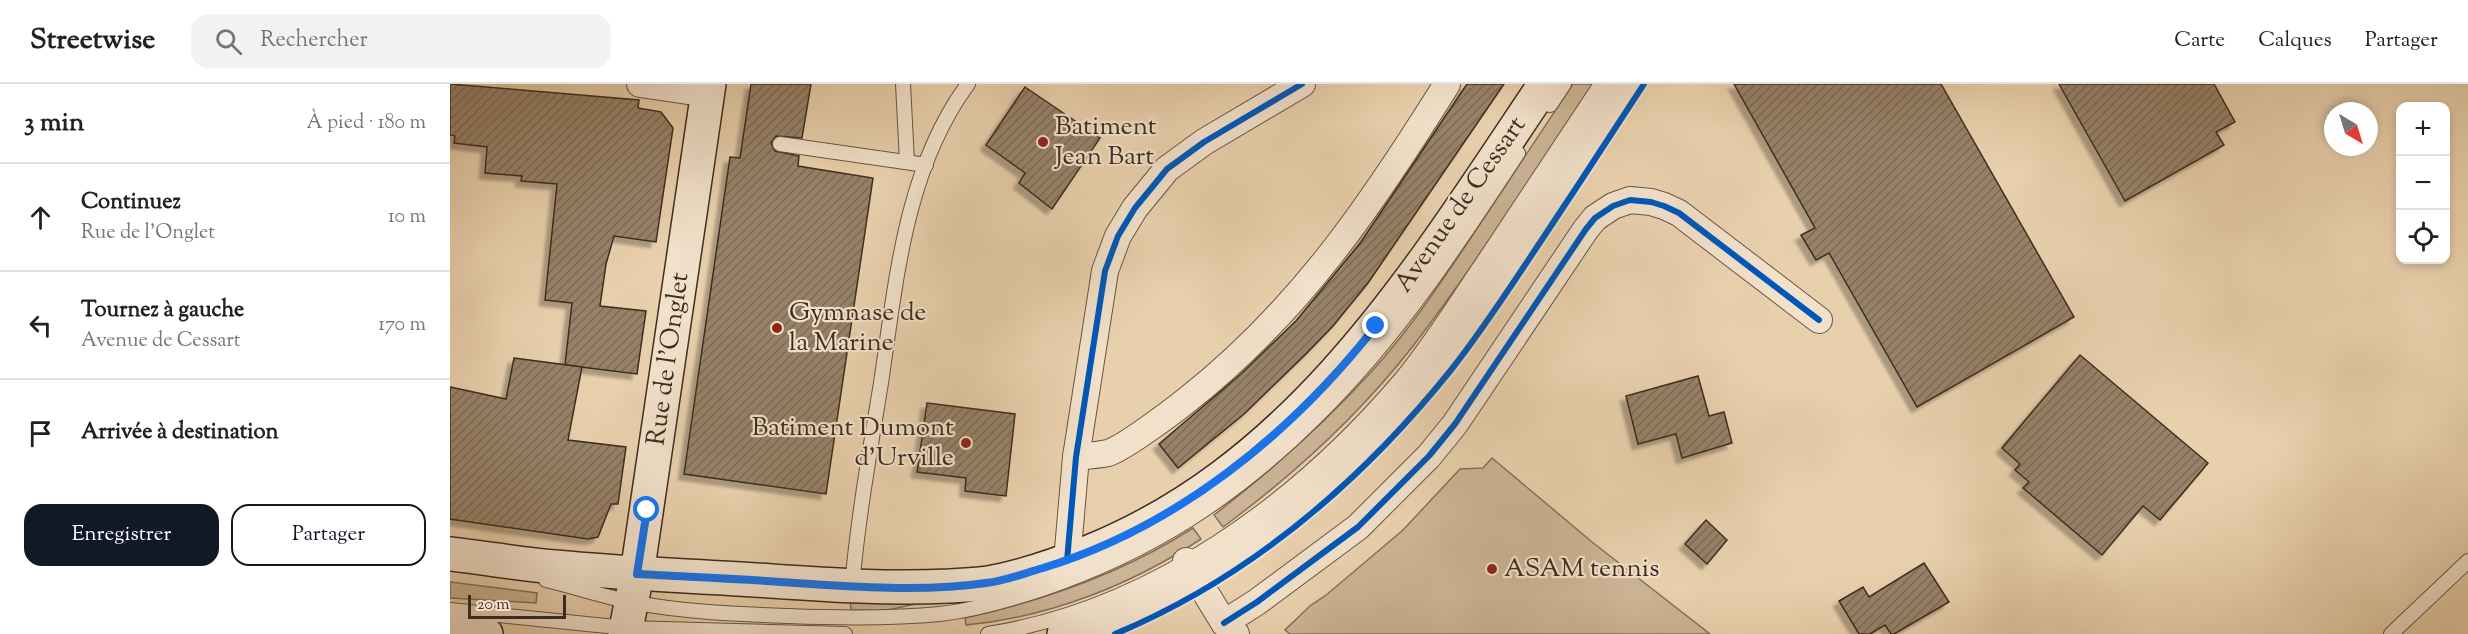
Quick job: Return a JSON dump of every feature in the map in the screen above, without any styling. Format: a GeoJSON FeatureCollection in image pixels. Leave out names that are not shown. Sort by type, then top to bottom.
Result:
{"type":"FeatureCollection","features":[{"type":"Feature","properties":{"kind":"main road"},"geometry":{"type":"LineString","coordinates":[[1064,634],[1137,605],[1190,568],[1265,530],[1321,485],[1389,420],[1458,336],[1625,84]]}},
{"type":"Feature","properties":{"kind":"main road","name":"Rue de l'Onglet"},"geometry":{"type":"LineString","coordinates":[[630,609],[708,89]]}},
{"type":"Feature","properties":{"kind":"main road","name":"Avenue de Cessart"},"geometry":{"type":"LineString","coordinates":[[450,554],[554,567],[630,609],[852,586],[924,587],[988,583],[1066,561],[1123,538],[1191,501],[1275,434],[1353,355],[1545,98]]}},
{"type":"Feature","properties":{"kind":"main road"},"geometry":{"type":"LineString","coordinates":[[450,630],[486,634]]}},
{"type":"Feature","properties":{"kind":"street"},"geometry":{"type":"LineString","coordinates":[[640,84],[708,89]]}},
{"type":"Feature","properties":{"kind":"street"},"geometry":{"type":"LineString","coordinates":[[1066,561],[1076,457],[1105,271],[1118,236],[1136,208],[1167,169],[1204,142],[1302,84]]}},
{"type":"Feature","properties":{"kind":"street"},"geometry":{"type":"LineString","coordinates":[[1076,457],[1110,452],[1167,415],[1216,377],[1279,316],[1337,249],[1388,177],[1446,84]]}},
{"type":"Feature","properties":{"kind":"street"},"geometry":{"type":"LineString","coordinates":[[1190,568],[1230,629],[1358,527],[1429,456],[1455,424],[1586,229],[1595,218],[1613,206],[1630,200],[1651,202],[1679,213],[1819,320]]}},
{"type":"Feature","properties":{"kind":"lane"},"geometry":{"type":"LineString","coordinates":[[903,84],[907,162]]}},
{"type":"Feature","properties":{"kind":"lane"},"geometry":{"type":"LineString","coordinates":[[852,586],[895,294],[914,194],[950,108],[968,84]]}},
{"type":"Feature","properties":{"kind":"lane"},"geometry":{"type":"LineString","coordinates":[[1545,98],[1564,84]]}},
{"type":"Feature","properties":{"kind":"lane"},"geometry":{"type":"LineString","coordinates":[[988,634],[1076,612],[1190,568],[1286,491],[1325,456],[1401,378],[1456,301],[1602,84]]}},
{"type":"Feature","properties":{"kind":"lane"},"geometry":{"type":"LineString","coordinates":[[450,610],[630,609],[861,618],[941,614],[987,605],[1029,593],[1076,577],[1144,548],[1200,515],[1233,490],[1284,448],[1332,401],[1407,314],[1449,258],[1526,142]]}},
{"type":"Feature","properties":{"kind":"lane"},"geometry":{"type":"LineString","coordinates":[[780,144],[926,165]]}},
{"type":"Feature","properties":{"kind":"lane"},"geometry":{"type":"LineString","coordinates":[[2391,634],[2468,561]]}},
{"type":"Feature","properties":{"kind":"lane"},"geometry":{"type":"LineString","coordinates":[[514,576],[546,580],[630,609],[845,634]]}},
{"type":"Feature","properties":{"kind":"shaded area"},"geometry":{"type":"Polygon","coordinates":[[[1573,84],[1593,84],[1483,249],[1413,346],[1371,396],[1324,443],[1274,487],[1223,527],[1214,515],[1316,428],[1354,391],[1401,336],[1442,281],[1573,84]]]}},
{"type":"Feature","properties":{"kind":"shaded area","name":"ASAM tennis"},"geometry":{"type":"Polygon","coordinates":[[[1492,458],[1592,542],[1710,634],[1290,634],[1285,630],[1311,605],[1325,596],[1403,530],[1460,469],[1483,468],[1492,458]]]}},
{"type":"Feature","properties":{"kind":"shaded area"},"geometry":{"type":"Polygon","coordinates":[[[1193,528],[1201,539],[1147,571],[1118,584],[1089,596],[1028,615],[966,625],[965,618],[1025,603],[1111,572],[1193,528]]]}},
{"type":"Feature","properties":{"kind":"shaded area"},"geometry":{"type":"Polygon","coordinates":[[[450,582],[537,593],[536,603],[450,598],[450,582]]]}},
{"type":"Feature","properties":{"kind":"shaded area"},"geometry":{"type":"Polygon","coordinates":[[[850,597],[915,598],[916,604],[883,611],[851,610],[850,597]]]}},
{"type":"Feature","properties":{"kind":"building"},"geometry":{"type":"Polygon","coordinates":[[[450,84],[639,100],[638,108],[661,112],[673,128],[656,242],[614,236],[606,264],[600,306],[646,311],[637,374],[565,365],[572,303],[545,300],[557,184],[521,181],[522,176],[485,173],[487,147],[454,143],[455,136],[450,135],[450,84]]]}},
{"type":"Feature","properties":{"kind":"building","name":"Gymnase de la Marine"},"geometry":{"type":"Polygon","coordinates":[[[751,84],[811,84],[802,138],[776,136],[771,143],[775,151],[799,156],[798,166],[873,178],[826,494],[684,474],[730,157],[740,158],[751,84]]]}},
{"type":"Feature","properties":{"kind":"building"},"geometry":{"type":"Polygon","coordinates":[[[1467,84],[1504,84],[1368,283],[1333,326],[1307,353],[1244,414],[1178,468],[1159,444],[1241,374],[1296,321],[1361,242],[1467,84]]]}},
{"type":"Feature","properties":{"kind":"building"},"geometry":{"type":"Polygon","coordinates":[[[1734,84],[1941,84],[2074,317],[1917,407],[1829,253],[1816,260],[1801,235],[1815,228],[1734,84]]]}},
{"type":"Feature","properties":{"kind":"building"},"geometry":{"type":"Polygon","coordinates":[[[2059,84],[2214,84],[2235,122],[2216,132],[2224,145],[2125,201],[2059,84]]]}},
{"type":"Feature","properties":{"kind":"building","name":"Batiment Jean Bart"},"geometry":{"type":"Polygon","coordinates":[[[1025,87],[1100,138],[1052,209],[1019,183],[1025,173],[986,145],[1025,87]]]}},
{"type":"Feature","properties":{"kind":"building"},"geometry":{"type":"Polygon","coordinates":[[[2080,355],[2208,463],[2160,520],[2143,506],[2102,555],[2023,488],[2029,482],[2015,470],[2020,464],[2002,448],[2080,355]]]}},
{"type":"Feature","properties":{"kind":"building"},"geometry":{"type":"Polygon","coordinates":[[[514,358],[582,367],[568,440],[626,447],[618,504],[611,504],[598,537],[588,539],[450,519],[450,387],[506,399],[514,358]]]}},
{"type":"Feature","properties":{"kind":"building"},"geometry":{"type":"Polygon","coordinates":[[[1698,376],[1709,416],[1724,412],[1732,443],[1682,458],[1676,434],[1638,444],[1626,396],[1698,376]]]}},
{"type":"Feature","properties":{"kind":"building","name":"Batiment Dumont d'Urville"},"geometry":{"type":"Polygon","coordinates":[[[927,403],[1015,414],[1006,496],[965,491],[966,478],[917,472],[927,403]]]}},
{"type":"Feature","properties":{"kind":"building"},"geometry":{"type":"Polygon","coordinates":[[[1706,520],[1727,540],[1707,564],[1685,544],[1706,520]]]}},
{"type":"Feature","properties":{"kind":"building"},"geometry":{"type":"Polygon","coordinates":[[[1924,563],[1949,602],[1894,634],[1891,634],[1885,625],[1870,634],[1859,634],[1839,601],[1863,587],[1869,597],[1924,563]]]}},
{"type":"Feature","properties":{"kind":"cycle path"},"geometry":{"type":"LineString","coordinates":[[1067,561],[1076,457],[1105,271],[1118,236],[1135,208],[1167,169],[1204,142],[1302,84]]}},
{"type":"Feature","properties":{"kind":"cycle path"},"geometry":{"type":"LineString","coordinates":[[1115,634],[1164,611],[1211,585],[1256,556],[1299,523],[1379,451],[1416,411],[1474,340],[1644,84]]}},
{"type":"Feature","properties":{"kind":"cycle path"},"geometry":{"type":"LineString","coordinates":[[1224,623],[1257,602],[1358,527],[1429,456],[1455,424],[1586,229],[1595,218],[1613,206],[1630,200],[1651,202],[1679,213],[1819,320]]}},
{"type":"Feature","properties":{"kind":"place","name":"Batiment Jean Bart"},"geometry":{"type":"Point","coordinates":[1043,142]}},
{"type":"Feature","properties":{"kind":"place","name":"Gymnase de la Marine"},"geometry":{"type":"Point","coordinates":[777,328]}},
{"type":"Feature","properties":{"kind":"place","name":"Batiment Dumont d'Urville"},"geometry":{"type":"Point","coordinates":[966,443]}},
{"type":"Feature","properties":{"kind":"place","name":"ASAM tennis"},"geometry":{"type":"Point","coordinates":[1492,569]}},
{"type":"Feature","properties":{"kind":"route"},"geometry":{"type":"LineString","coordinates":[[647,510],[637,574],[852,586],[924,587],[988,583],[1024,574],[1066,561],[1123,538],[1191,501],[1275,434],[1353,355],[1376,326]]}}]}
